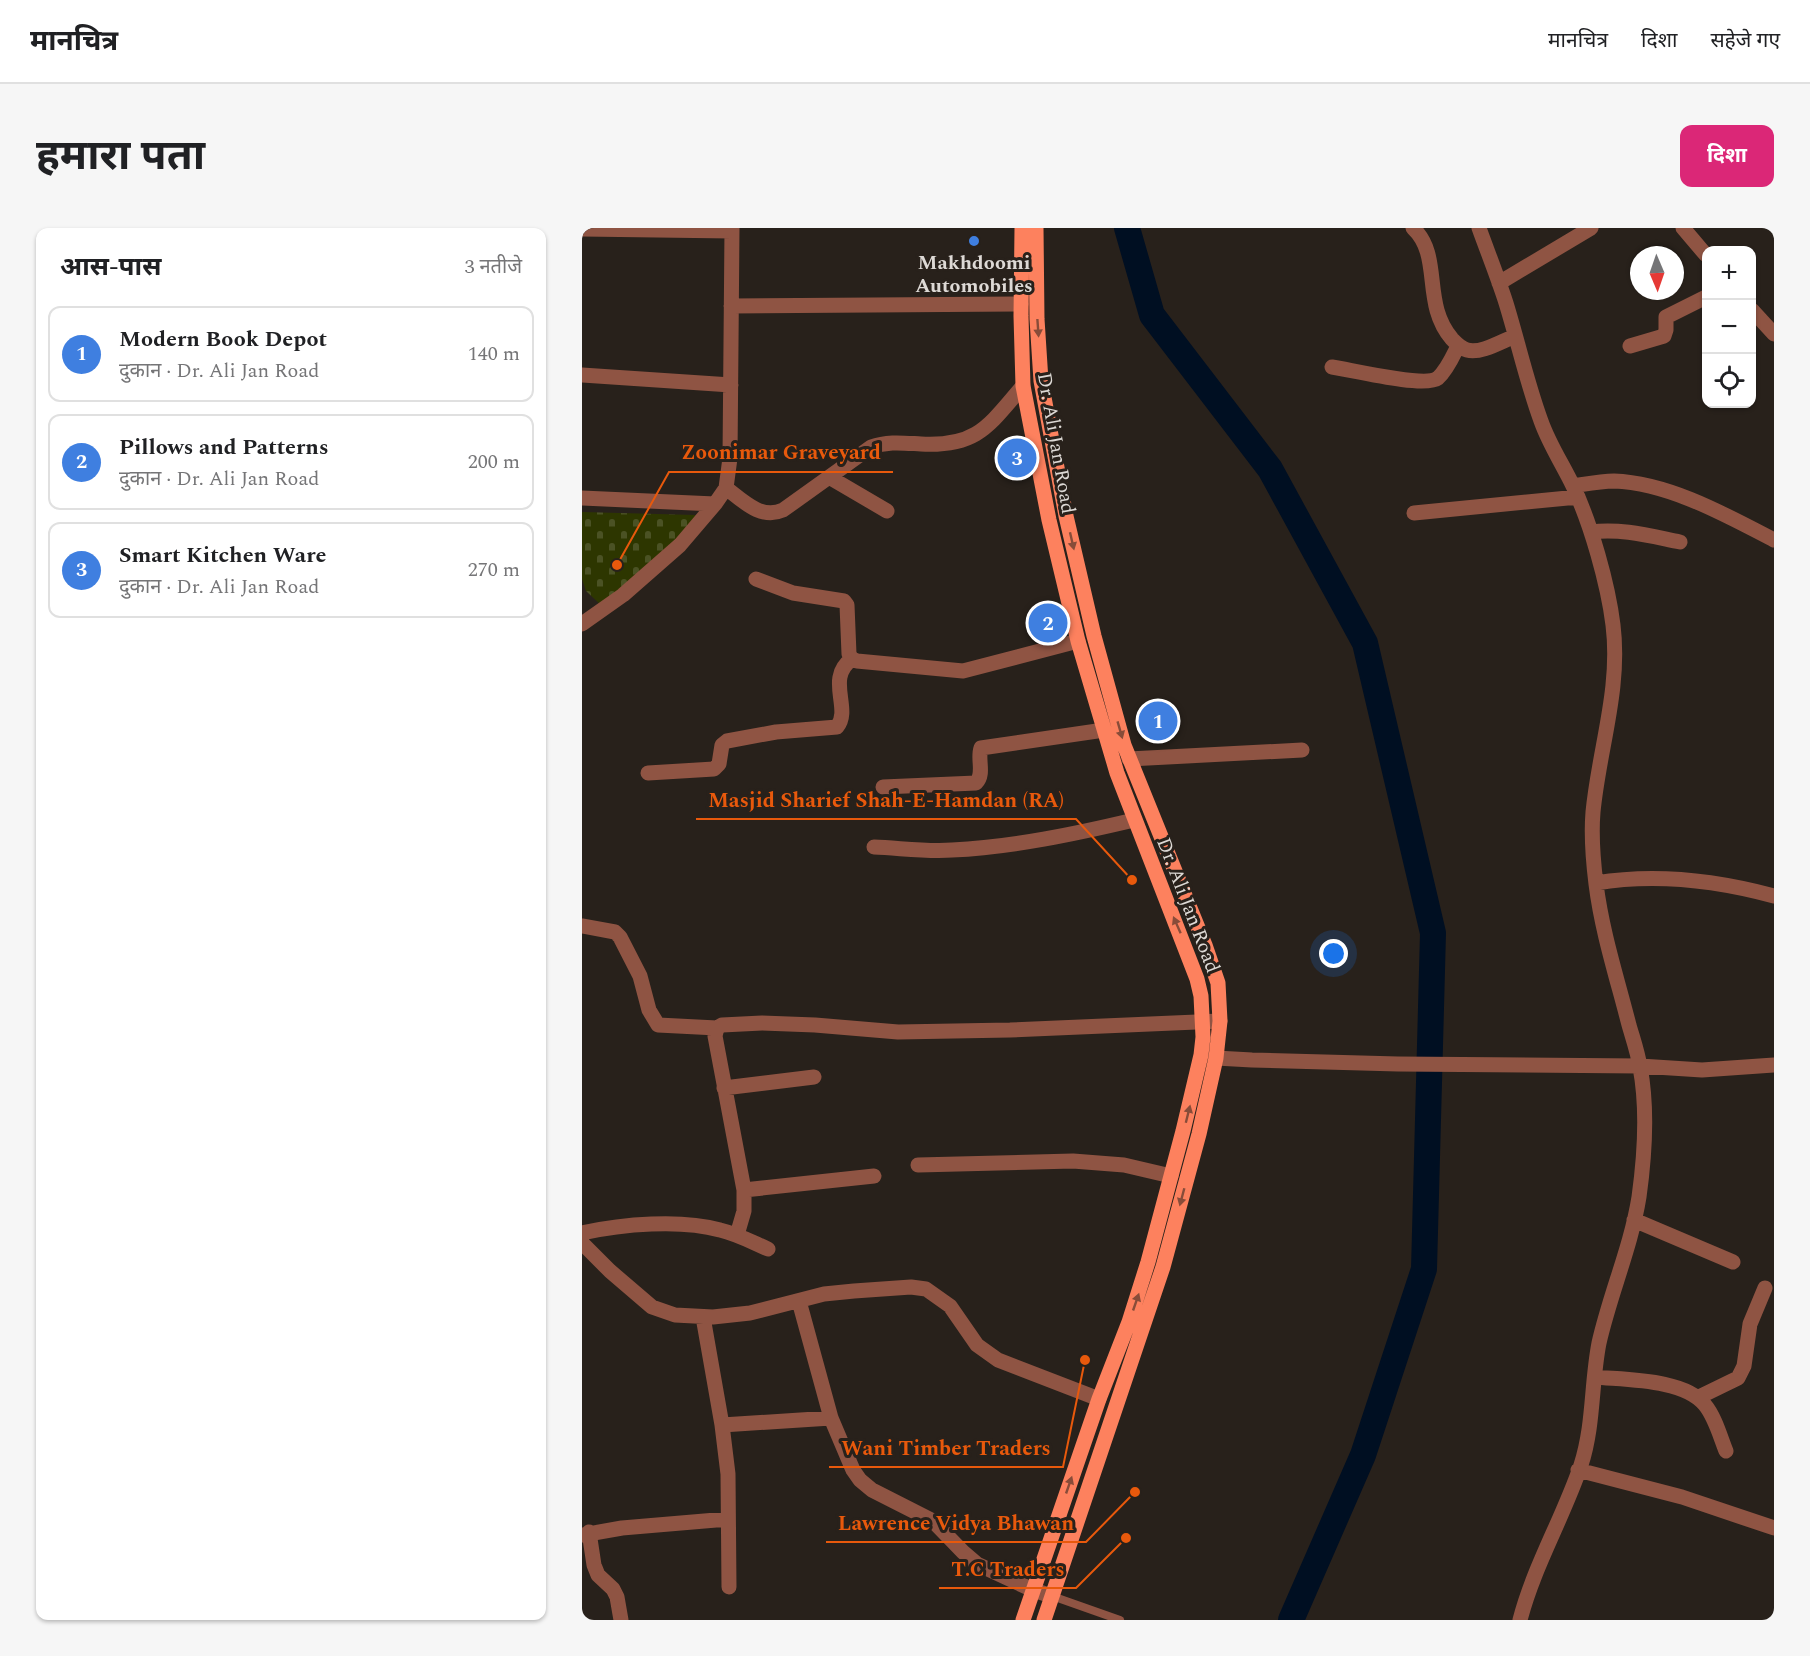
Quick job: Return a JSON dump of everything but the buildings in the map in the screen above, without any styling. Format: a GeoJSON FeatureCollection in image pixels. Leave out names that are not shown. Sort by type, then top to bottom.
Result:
{"type":"FeatureCollection","features":[{"type":"Feature","properties":{"kind":"main road","name":"Dr. Ali Jan Road"},"geometry":{"type":"LineString","coordinates":[[1022,228],[1023,386],[1035,453],[1078,641],[1117,773],[1197,979],[1201,996],[1203,1037],[1201,1055],[1171,1176],[1140,1291],[1099,1399],[1023,1620]]}},
{"type":"Feature","properties":{"kind":"main road","name":"Dr. Ali Jan Road"},"geometry":{"type":"LineString","coordinates":[[1036,228],[1037,319],[1041,381],[1066,516],[1094,636],[1130,759],[1218,983],[1220,1021],[1216,1058],[1199,1134],[1163,1267],[1044,1620]]}},
{"type":"Feature","properties":{"kind":"street"},"geometry":{"type":"LineString","coordinates":[[1413,228],[1425,242],[1430,258],[1436,312],[1458,346],[1467,350],[1479,350],[1515,336]]}},
{"type":"Feature","properties":{"kind":"street"},"geometry":{"type":"LineString","coordinates":[[1479,228],[1499,283],[1542,423],[1575,491],[1591,532],[1613,625],[1614,668],[1611,711],[1593,813],[1592,845],[1601,920],[1640,1066],[1644,1103],[1644,1150],[1634,1220],[1628,1250],[1611,1298],[1599,1346],[1587,1441],[1562,1515],[1535,1575],[1520,1620]]}},
{"type":"Feature","properties":{"kind":"street"},"geometry":{"type":"LineString","coordinates":[[1499,283],[1591,228]]}},
{"type":"Feature","properties":{"kind":"street"},"geometry":{"type":"LineString","coordinates":[[1683,228],[1702,249]]}},
{"type":"Feature","properties":{"kind":"street"},"geometry":{"type":"LineString","coordinates":[[582,229],[732,230],[730,458],[726,488],[680,545],[623,595],[582,624]]}},
{"type":"Feature","properties":{"kind":"street"},"geometry":{"type":"LineString","coordinates":[[1630,346],[1664,336],[1666,317],[1702,299]]}},
{"type":"Feature","properties":{"kind":"street"},"geometry":{"type":"LineString","coordinates":[[731,306],[1021,304]]}},
{"type":"Feature","properties":{"kind":"street"},"geometry":{"type":"LineString","coordinates":[[1756,314],[1774,334]]}},
{"type":"Feature","properties":{"kind":"street"},"geometry":{"type":"LineString","coordinates":[[1332,367],[1395,378],[1431,381],[1442,374],[1458,346]]}},
{"type":"Feature","properties":{"kind":"street"},"geometry":{"type":"LineString","coordinates":[[582,375],[730,385]]}},
{"type":"Feature","properties":{"kind":"street"},"geometry":{"type":"LineString","coordinates":[[726,488],[751,507],[774,514],[783,510],[871,447],[882,443],[932,445],[958,442],[976,436],[995,419],[1023,386]]}},
{"type":"Feature","properties":{"kind":"street"},"geometry":{"type":"LineString","coordinates":[[829,477],[887,511]]}},
{"type":"Feature","properties":{"kind":"street"},"geometry":{"type":"LineString","coordinates":[[1414,513],[1575,491],[1611,481],[1649,486],[1772,534]]}},
{"type":"Feature","properties":{"kind":"street"},"geometry":{"type":"LineString","coordinates":[[582,498],[715,504]]}},
{"type":"Feature","properties":{"kind":"street"},"geometry":{"type":"LineString","coordinates":[[1591,532],[1616,531],[1680,542]]}},
{"type":"Feature","properties":{"kind":"street"},"geometry":{"type":"LineString","coordinates":[[756,579],[794,593],[843,601],[847,608],[848,649],[852,659]]}},
{"type":"Feature","properties":{"kind":"street"},"geometry":{"type":"LineString","coordinates":[[648,773],[714,769],[719,764],[722,745],[727,741],[776,732],[837,727],[841,718],[841,671],[845,663],[852,659],[963,671],[1078,641]]}},
{"type":"Feature","properties":{"kind":"street"},"geometry":{"type":"LineString","coordinates":[[883,786],[976,783],[980,776],[979,752],[981,748],[1104,730]]}},
{"type":"Feature","properties":{"kind":"street"},"geometry":{"type":"LineString","coordinates":[[1130,759],[1302,750]]}},
{"type":"Feature","properties":{"kind":"street"},"geometry":{"type":"LineString","coordinates":[[874,847],[959,850],[1031,840],[1134,820]]}},
{"type":"Feature","properties":{"kind":"street"},"geometry":{"type":"LineString","coordinates":[[1596,883],[1632,878],[1665,878],[1737,887],[1774,896]]}},
{"type":"Feature","properties":{"kind":"street"},"geometry":{"type":"LineString","coordinates":[[582,926],[615,932],[620,937],[640,976],[649,1010],[658,1025],[717,1028],[729,1023],[762,1023],[898,1032],[1010,1030],[1220,1021]]}},
{"type":"Feature","properties":{"kind":"street"},"geometry":{"type":"LineString","coordinates":[[717,1028],[715,1036],[744,1190],[744,1211],[737,1235]]}},
{"type":"Feature","properties":{"kind":"street"},"geometry":{"type":"LineString","coordinates":[[1216,1058],[1398,1064],[1640,1066],[1702,1071],[1774,1065]]}},
{"type":"Feature","properties":{"kind":"street"},"geometry":{"type":"LineString","coordinates":[[724,1088],[814,1077]]}},
{"type":"Feature","properties":{"kind":"street"},"geometry":{"type":"LineString","coordinates":[[918,1165],[1073,1161],[1124,1165],[1171,1176]]}},
{"type":"Feature","properties":{"kind":"street"},"geometry":{"type":"LineString","coordinates":[[744,1190],[874,1176]]}},
{"type":"Feature","properties":{"kind":"street"},"geometry":{"type":"LineString","coordinates":[[1634,1220],[1732,1262]]}},
{"type":"Feature","properties":{"kind":"street"},"geometry":{"type":"LineString","coordinates":[[582,1233],[660,1224],[688,1224],[718,1229],[768,1249]]}},
{"type":"Feature","properties":{"kind":"street"},"geometry":{"type":"LineString","coordinates":[[582,1243],[652,1307],[675,1315],[703,1317],[750,1313],[824,1294],[911,1287],[926,1289],[950,1306],[977,1345],[998,1360],[1099,1399]]}},
{"type":"Feature","properties":{"kind":"street"},"geometry":{"type":"LineString","coordinates":[[1699,1397],[1738,1377],[1744,1366],[1750,1324],[1765,1288]]}},
{"type":"Feature","properties":{"kind":"street"},"geometry":{"type":"LineString","coordinates":[[799,1302],[831,1418],[853,1470],[866,1485],[879,1494],[933,1521],[978,1564],[1033,1590],[1052,1596]]}},
{"type":"Feature","properties":{"kind":"street"},"geometry":{"type":"LineString","coordinates":[[703,1317],[728,1474],[729,1587]]}},
{"type":"Feature","properties":{"kind":"street"},"geometry":{"type":"LineString","coordinates":[[1595,1377],[1668,1385],[1699,1397],[1707,1407],[1726,1451]]}},
{"type":"Feature","properties":{"kind":"street"},"geometry":{"type":"LineString","coordinates":[[722,1425],[831,1418]]}},
{"type":"Feature","properties":{"kind":"street"},"geometry":{"type":"LineString","coordinates":[[1578,1470],[1682,1497],[1774,1528]]}},
{"type":"Feature","properties":{"kind":"street"},"geometry":{"type":"LineString","coordinates":[[621,1620],[617,1597],[613,1589],[598,1575],[585,1534],[671,1523],[728,1519]]}},
{"type":"Feature","properties":{"kind":"lane"},"geometry":{"type":"LineString","coordinates":[[1052,1596],[1120,1620]]}},
{"type":"Feature","properties":{"kind":"green space"},"geometry":{"type":"Polygon","coordinates":[[[582,512],[695,515],[700,518],[602,606],[586,591],[582,579],[582,512]]]}},
{"type":"Feature","properties":{"kind":"waterway"},"geometry":{"type":"LineString","coordinates":[[1127,228],[1152,315],[1270,469],[1365,643],[1433,933],[1424,1269],[1363,1455],[1291,1620]]}},
{"type":"Feature","properties":{"kind":"place","name":"Makhdoomi Automobiles"},"geometry":{"type":"Point","coordinates":[974,241]}},
{"type":"Feature","properties":{"kind":"place","name":"Smart Kitchen Ware"},"geometry":{"type":"Point","coordinates":[1017,458]}},
{"type":"Feature","properties":{"kind":"place","name":"Zoonimar Graveyard"},"geometry":{"type":"Point","coordinates":[617,565]}},
{"type":"Feature","properties":{"kind":"place","name":"Pillows and Patterns"},"geometry":{"type":"Point","coordinates":[1048,623]}},
{"type":"Feature","properties":{"kind":"place","name":"Modern Book Depot"},"geometry":{"type":"Point","coordinates":[1158,721]}},
{"type":"Feature","properties":{"kind":"place","name":"Masjid Sharief Shah-E-Hamdan (RA)"},"geometry":{"type":"Point","coordinates":[1132,880]}},
{"type":"Feature","properties":{"kind":"place","name":"Wani Timber Traders"},"geometry":{"type":"Point","coordinates":[1085,1360]}},
{"type":"Feature","properties":{"kind":"place","name":"Lawrence Vidya Bhawan"},"geometry":{"type":"Point","coordinates":[1135,1492]}},
{"type":"Feature","properties":{"kind":"place","name":"T.C Traders"},"geometry":{"type":"Point","coordinates":[1126,1538]}}]}
